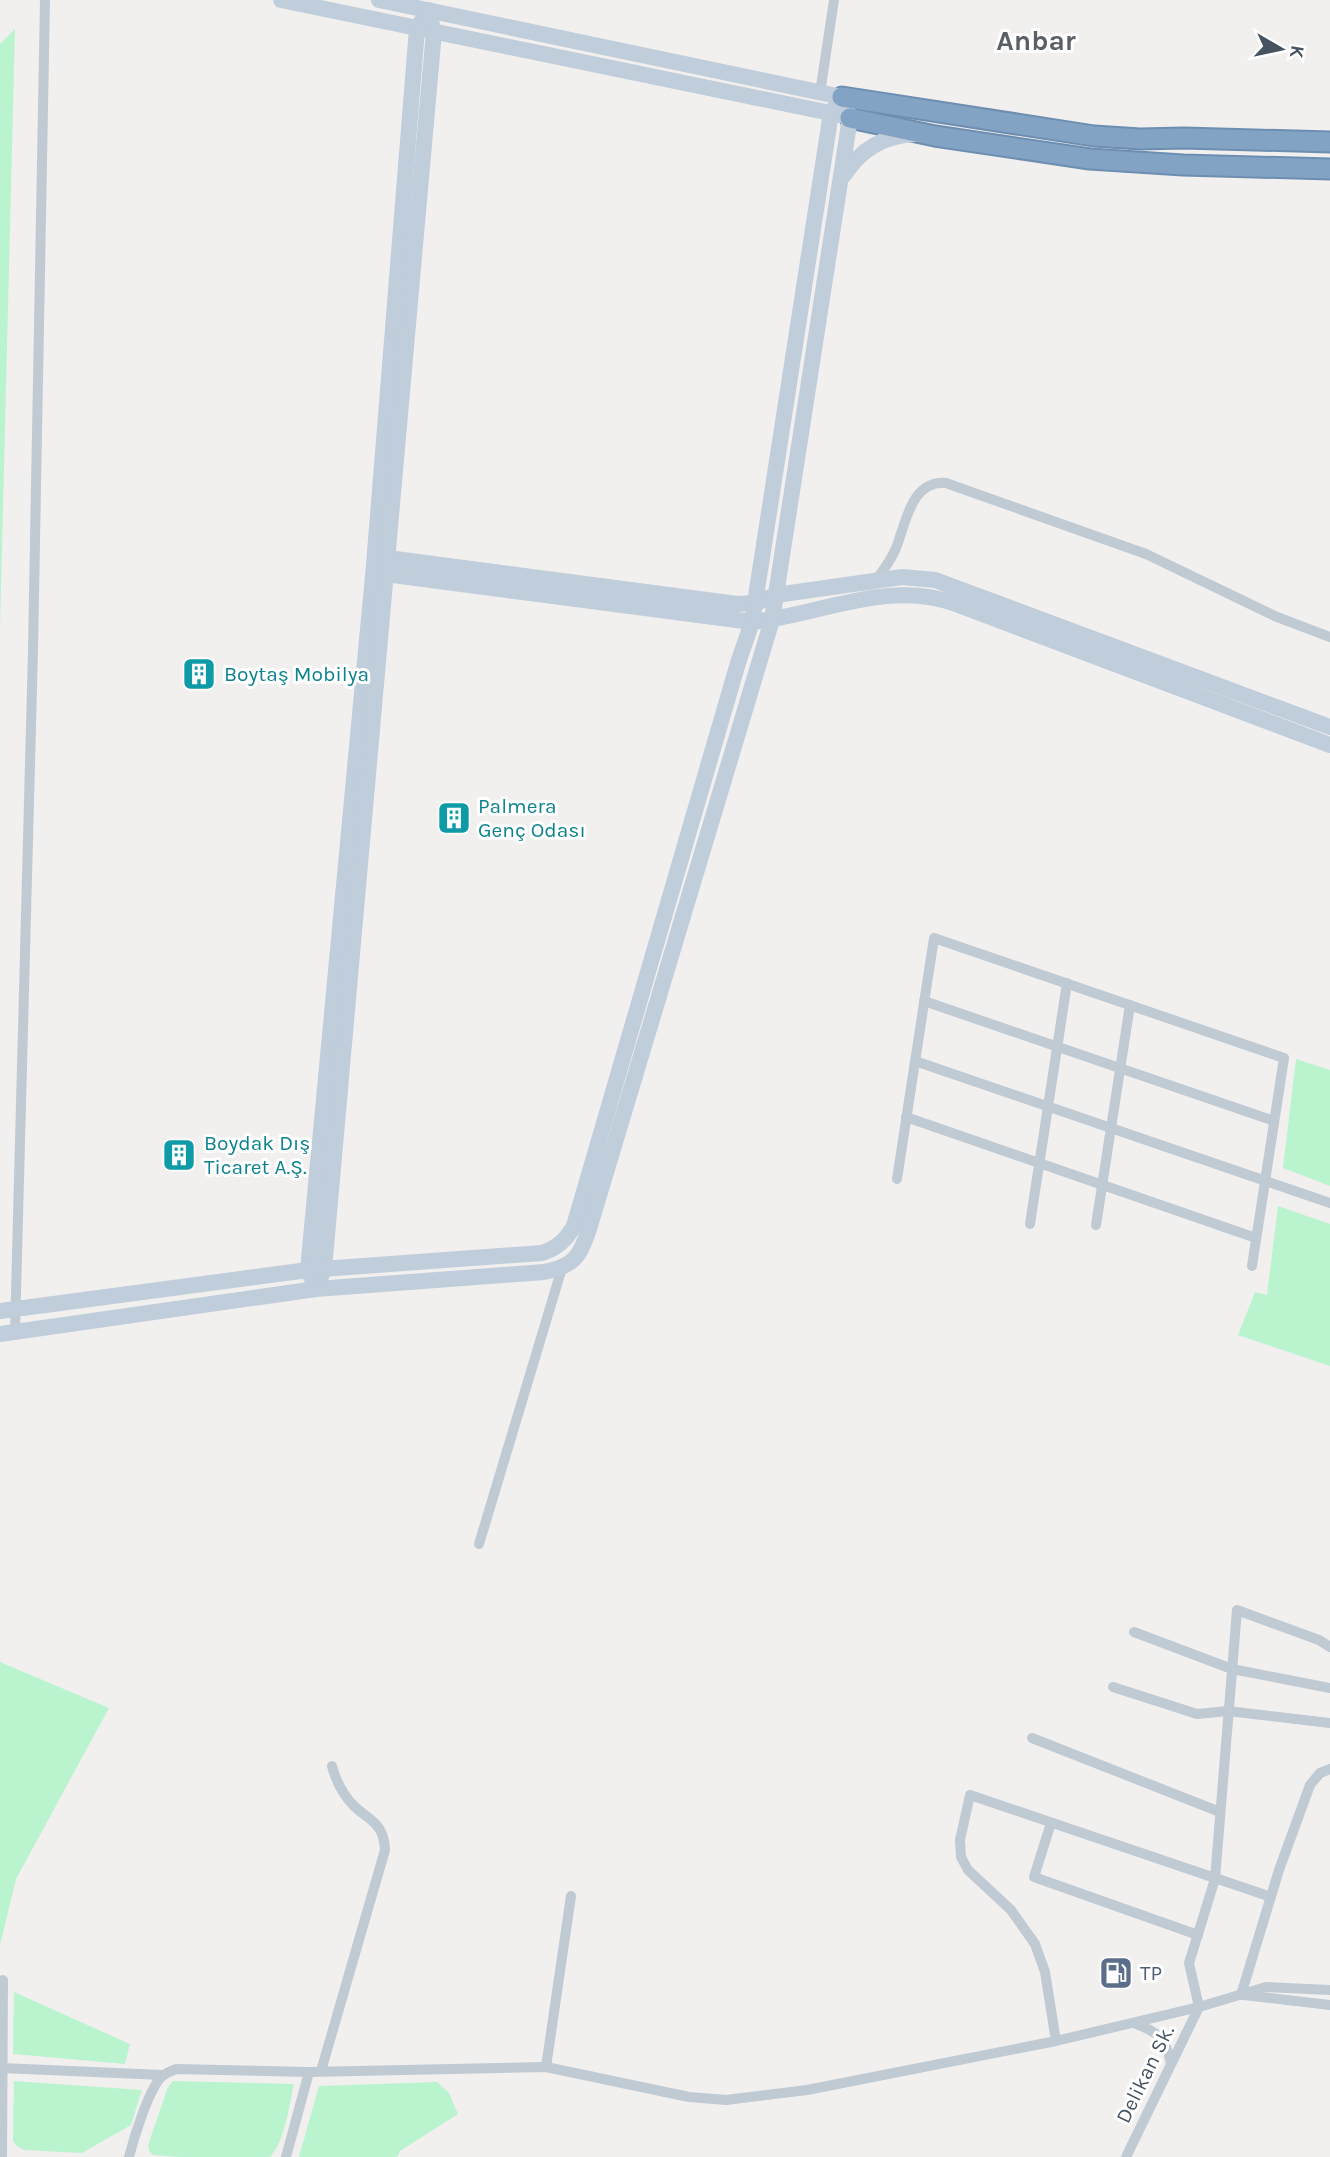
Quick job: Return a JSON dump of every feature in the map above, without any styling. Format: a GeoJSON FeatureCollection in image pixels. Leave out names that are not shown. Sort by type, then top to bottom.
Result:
{"type":"FeatureCollection","features":[{"type":"Feature","properties":{"kind":"highway"},"geometry":{"type":"LineString","coordinates":[[841,109],[935,136],[1090,159],[1183,165],[1330,169]]}},
{"type":"Feature","properties":{"kind":"highway"},"geometry":{"type":"LineString","coordinates":[[841,109],[1094,136],[1330,142]]}},
{"type":"Feature","properties":{"kind":"street"},"geometry":{"type":"LineString","coordinates":[[46,0],[33,636],[7,1332],[316,1289],[544,1272],[562,1268],[577,1257],[589,1229],[772,620],[841,181],[841,109]]}},
{"type":"Feature","properties":{"kind":"street"},"geometry":{"type":"LineString","coordinates":[[281,0],[841,109]]}},
{"type":"Feature","properties":{"kind":"street"},"geometry":{"type":"LineString","coordinates":[[379,0],[820,93],[841,109]]}},
{"type":"Feature","properties":{"kind":"street"},"geometry":{"type":"LineString","coordinates":[[820,93],[834,0]]}},
{"type":"Feature","properties":{"kind":"street"},"geometry":{"type":"LineString","coordinates":[[316,1289],[382,566],[428,10]]}},
{"type":"Feature","properties":{"kind":"street"},"geometry":{"type":"LineString","coordinates":[[7,1310],[316,1270],[542,1254],[555,1249],[567,1238],[574,1226],[752,622],[841,109]]}},
{"type":"Feature","properties":{"kind":"street"},"geometry":{"type":"LineString","coordinates":[[841,181],[857,158],[876,143],[898,136],[935,136]]}},
{"type":"Feature","properties":{"kind":"street"},"geometry":{"type":"LineString","coordinates":[[875,581],[891,557],[906,516],[920,493],[932,484],[946,483],[1146,554],[1276,617],[1330,636]]}},
{"type":"Feature","properties":{"kind":"street"},"geometry":{"type":"LineString","coordinates":[[382,566],[737,604],[756,603],[776,595],[912,577],[947,583],[1330,727]]}},
{"type":"Feature","properties":{"kind":"street"},"geometry":{"type":"LineString","coordinates":[[382,566],[752,622],[881,596],[915,594],[937,598],[1330,745]]}},
{"type":"Feature","properties":{"kind":"street"},"geometry":{"type":"LineString","coordinates":[[897,1178],[934,937],[1284,1058],[1252,1266]]}},
{"type":"Feature","properties":{"kind":"street"},"geometry":{"type":"LineString","coordinates":[[1030,1224],[1067,984]]}},
{"type":"Feature","properties":{"kind":"street"},"geometry":{"type":"LineString","coordinates":[[924,1001],[1274,1121]]}},
{"type":"Feature","properties":{"kind":"street"},"geometry":{"type":"LineString","coordinates":[[1096,1225],[1130,1005]]}},
{"type":"Feature","properties":{"kind":"street"},"geometry":{"type":"LineString","coordinates":[[915,1061],[1330,1203]]}},
{"type":"Feature","properties":{"kind":"street"},"geometry":{"type":"LineString","coordinates":[[906,1117],[1256,1238]]}},
{"type":"Feature","properties":{"kind":"street"},"geometry":{"type":"LineString","coordinates":[[479,1544],[562,1268]]}},
{"type":"Feature","properties":{"kind":"street"},"geometry":{"type":"LineString","coordinates":[[1199,2007],[1189,1963],[1215,1879],[1237,1610],[1313,1637],[1330,1647]]}},
{"type":"Feature","properties":{"kind":"street"},"geometry":{"type":"LineString","coordinates":[[1135,1632],[1231,1669],[1330,1688]]}},
{"type":"Feature","properties":{"kind":"street"},"geometry":{"type":"LineString","coordinates":[[1113,1687],[1197,1714],[1228,1711],[1330,1723]]}},
{"type":"Feature","properties":{"kind":"street"},"geometry":{"type":"LineString","coordinates":[[1032,1738],[1220,1812]]}},
{"type":"Feature","properties":{"kind":"street"},"geometry":{"type":"LineString","coordinates":[[321,2071],[385,1850],[384,1837],[378,1825],[349,1800],[332,1766]]}},
{"type":"Feature","properties":{"kind":"street"},"geometry":{"type":"LineString","coordinates":[[1241,1995],[1310,1785],[1320,1773],[1330,1769]]}},
{"type":"Feature","properties":{"kind":"street"},"geometry":{"type":"LineString","coordinates":[[1056,2041],[1045,1972],[1035,1944],[1012,1910],[968,1870],[961,1857],[960,1846],[970,1795],[1271,1897]]}},
{"type":"Feature","properties":{"kind":"street"},"geometry":{"type":"LineString","coordinates":[[1051,1823],[1034,1877],[1198,1935]]}},
{"type":"Feature","properties":{"kind":"street"},"geometry":{"type":"LineString","coordinates":[[546,2067],[572,1896]]}},
{"type":"Feature","properties":{"kind":"street"},"geometry":{"type":"LineString","coordinates":[[2,2157],[3,1980]]}},
{"type":"Feature","properties":{"kind":"street"},"geometry":{"type":"LineString","coordinates":[[2,2068],[163,2075],[181,2068],[309,2072],[546,2067],[689,2097],[726,2100],[818,2088],[1056,2041],[1199,2007],[1266,1987],[1330,1990]]}},
{"type":"Feature","properties":{"kind":"street"},"geometry":{"type":"LineString","coordinates":[[1241,1995],[1330,2005]]}},
{"type":"Feature","properties":{"kind":"street","name":"Delikan Sk."},"geometry":{"type":"LineString","coordinates":[[1126,2157],[1199,2007]]}},
{"type":"Feature","properties":{"kind":"street"},"geometry":{"type":"LineString","coordinates":[[1133,2023],[1159,2035],[1168,2049],[1171,2064]]}},
{"type":"Feature","properties":{"kind":"street"},"geometry":{"type":"LineString","coordinates":[[286,2157],[309,2072]]}},
{"type":"Feature","properties":{"kind":"street"},"geometry":{"type":"LineString","coordinates":[[129,2157],[147,2106],[163,2075]]}},
{"type":"Feature","properties":{"kind":"green space"},"geometry":{"type":"Polygon","coordinates":[[[15,29],[0,627],[0,44],[15,29]]]}},
{"type":"Feature","properties":{"kind":"green space"},"geometry":{"type":"Polygon","coordinates":[[[1296,1059],[1330,1070],[1330,1186],[1283,1168],[1296,1059]]]}},
{"type":"Feature","properties":{"kind":"green space"},"geometry":{"type":"Polygon","coordinates":[[[1278,1206],[1330,1224],[1330,1366],[1238,1335],[1255,1292],[1267,1295],[1278,1206]]]}},
{"type":"Feature","properties":{"kind":"green space"},"geometry":{"type":"Polygon","coordinates":[[[0,1662],[109,1708],[16,1879],[0,1945],[0,1662]]]}},
{"type":"Feature","properties":{"kind":"green space"},"geometry":{"type":"Polygon","coordinates":[[[14,1992],[130,2044],[125,2064],[13,2054],[14,1992]]]}},
{"type":"Feature","properties":{"kind":"green space"},"geometry":{"type":"Polygon","coordinates":[[[14,2081],[142,2090],[131,2125],[82,2153],[24,2150],[13,2141],[14,2081]]]}},
{"type":"Feature","properties":{"kind":"green space"},"geometry":{"type":"Polygon","coordinates":[[[173,2081],[294,2084],[286,2123],[270,2157],[153,2155],[148,2145],[168,2087],[173,2081]]]}},
{"type":"Feature","properties":{"kind":"green space"},"geometry":{"type":"Polygon","coordinates":[[[437,2082],[449,2093],[458,2114],[400,2151],[397,2157],[299,2157],[319,2086],[437,2082]]]}},
{"type":"Feature","properties":{"kind":"place","name":"Boytaş Mobilya"},"geometry":{"type":"Point","coordinates":[199,674]}},
{"type":"Feature","properties":{"kind":"place","name":"Palmera Genç Odası"},"geometry":{"type":"Point","coordinates":[454,818]}},
{"type":"Feature","properties":{"kind":"place","name":"Boydak Dış Ticaret A.Ş."},"geometry":{"type":"Point","coordinates":[179,1155]}},
{"type":"Feature","properties":{"kind":"place","name":"TP"},"geometry":{"type":"Point","coordinates":[1116,1973]}},
{"type":"Feature","properties":{"kind":"district","name":"Anbar"},"geometry":{"type":"Point","coordinates":[1036,40]}}]}
